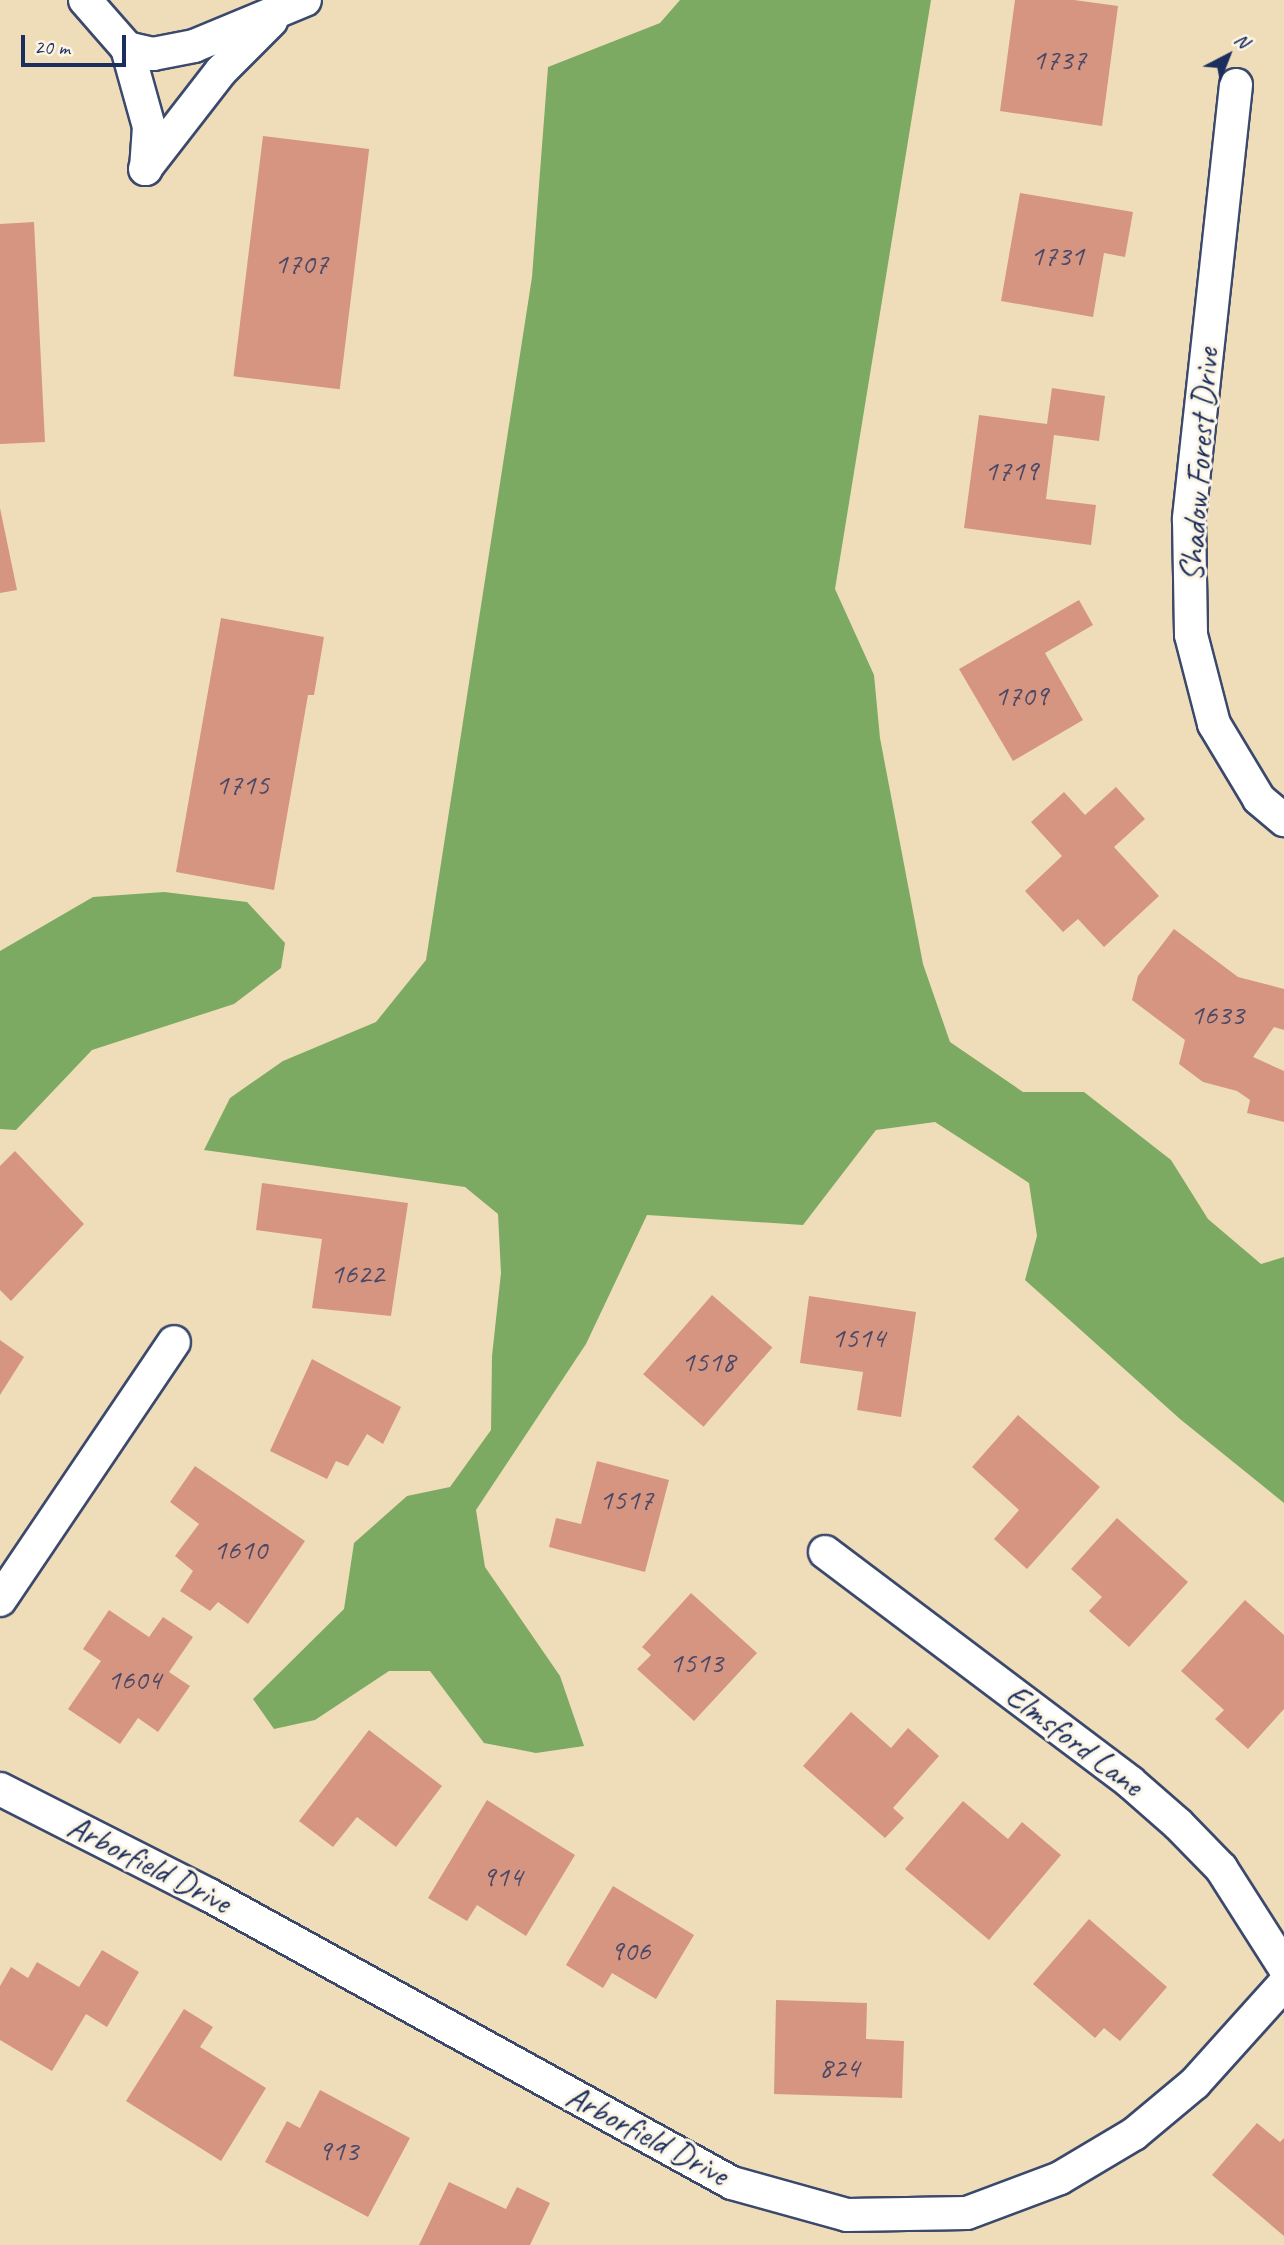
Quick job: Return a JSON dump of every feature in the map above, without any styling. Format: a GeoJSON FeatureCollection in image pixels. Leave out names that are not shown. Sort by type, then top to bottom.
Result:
{"type":"FeatureCollection","features":[{"type":"Feature","properties":{"kind":"street"},"geometry":{"type":"LineString","coordinates":[[85,0],[120,26],[169,54],[295,4]]}},
{"type":"Feature","properties":{"kind":"street"},"geometry":{"type":"LineString","coordinates":[[120,26],[149,127],[145,169],[221,71],[295,4]]}},
{"type":"Feature","properties":{"kind":"street","name":"Shadow Forest Drive"},"geometry":{"type":"LineString","coordinates":[[1236,85],[1189,519],[1191,635],[1214,724],[1259,799],[1284,820]]}},
{"type":"Feature","properties":{"kind":"street"},"geometry":{"type":"LineString","coordinates":[[0,1600],[174,1342]]}},
{"type":"Feature","properties":{"kind":"street","name":"Elmsford Lane"},"geometry":{"type":"LineString","coordinates":[[825,1552],[1130,1782],[1178,1824],[1221,1868],[1284,1967]]}},
{"type":"Feature","properties":{"kind":"street","name":"Arborfield Drive"},"geometry":{"type":"LineString","coordinates":[[0,1789],[209,1895],[733,2183],[847,2215],[967,2213],[1060,2178],[1134,2134],[1195,2083],[1284,1984]]}},
{"type":"Feature","properties":{"kind":"green space"},"geometry":{"type":"Polygon","coordinates":[[[680,0],[931,0],[835,589],[874,675],[880,738],[923,964],[950,1042],[1023,1092],[1084,1092],[1171,1160],[1208,1219],[1261,1264],[1284,1257],[1284,1503],[1180,1419],[1025,1280],[1037,1236],[1029,1183],[935,1122],[876,1130],[803,1225],[647,1215],[586,1344],[476,1510],[485,1567],[560,1676],[584,1746],[536,1753],[484,1743],[430,1671],[389,1671],[315,1720],[274,1729],[253,1699],[344,1609],[354,1543],[407,1496],[450,1487],[491,1430],[492,1356],[501,1273],[498,1214],[465,1187],[204,1150],[230,1098],[283,1061],[376,1022],[426,960],[532,277],[548,67],[660,23],[680,0]]]}},
{"type":"Feature","properties":{"kind":"green space"},"geometry":{"type":"Polygon","coordinates":[[[164,892],[247,902],[285,943],[281,968],[234,1004],[92,1050],[16,1130],[0,1129],[0,951],[93,897],[164,892]]]}},
{"type":"Feature","properties":{"kind":"building"},"geometry":{"type":"Polygon","coordinates":[[[1015,0],[1074,0],[1118,6],[1102,126],[1000,111],[1015,0]]]}},
{"type":"Feature","properties":{"kind":"building"},"geometry":{"type":"Polygon","coordinates":[[[263,136],[369,149],[340,389],[234,376],[263,136]]]}},
{"type":"Feature","properties":{"kind":"building"},"geometry":{"type":"Polygon","coordinates":[[[1020,193],[1133,212],[1125,257],[1104,253],[1093,317],[1001,301],[1020,193]]]}},
{"type":"Feature","properties":{"kind":"building"},"geometry":{"type":"Polygon","coordinates":[[[34,222],[45,442],[0,444],[0,224],[34,222]]]}},
{"type":"Feature","properties":{"kind":"building"},"geometry":{"type":"Polygon","coordinates":[[[1052,388],[1105,396],[1099,441],[1054,435],[1046,499],[1096,505],[1091,545],[964,528],[979,415],[1047,424],[1052,388]]]}},
{"type":"Feature","properties":{"kind":"building"},"geometry":{"type":"Polygon","coordinates":[[[0,508],[17,590],[0,593],[0,508]]]}},
{"type":"Feature","properties":{"kind":"building"},"geometry":{"type":"Polygon","coordinates":[[[1079,600],[1093,625],[1045,653],[1083,720],[1013,761],[959,669],[1079,600]]]}},
{"type":"Feature","properties":{"kind":"building"},"geometry":{"type":"Polygon","coordinates":[[[221,618],[324,637],[314,695],[308,695],[274,890],[176,872],[221,618]]]}},
{"type":"Feature","properties":{"kind":"building"},"geometry":{"type":"Polygon","coordinates":[[[1116,787],[1145,819],[1114,847],[1159,896],[1104,947],[1078,919],[1063,932],[1025,891],[1062,856],[1031,822],[1064,792],[1085,815],[1116,787]]]}},
{"type":"Feature","properties":{"kind":"building"},"geometry":{"type":"Polygon","coordinates":[[[1174,929],[1238,977],[1284,989],[1284,1030],[1274,1027],[1253,1057],[1284,1071],[1284,1122],[1247,1113],[1250,1100],[1237,1091],[1203,1082],[1179,1064],[1185,1040],[1132,1000],[1138,976],[1174,929]]]}},
{"type":"Feature","properties":{"kind":"building"},"geometry":{"type":"Polygon","coordinates":[[[15,1151],[84,1224],[11,1301],[0,1290],[0,1166],[15,1151]]]}},
{"type":"Feature","properties":{"kind":"building"},"geometry":{"type":"Polygon","coordinates":[[[262,1183],[408,1203],[391,1316],[312,1308],[322,1239],[256,1230],[262,1183]]]}},
{"type":"Feature","properties":{"kind":"building"},"geometry":{"type":"Polygon","coordinates":[[[712,1295],[772,1347],[703,1427],[643,1374],[712,1295]]]}},
{"type":"Feature","properties":{"kind":"building"},"geometry":{"type":"Polygon","coordinates":[[[809,1296],[916,1312],[901,1417],[857,1410],[863,1372],[800,1363],[809,1296]]]}},
{"type":"Feature","properties":{"kind":"building"},"geometry":{"type":"Polygon","coordinates":[[[0,1340],[24,1357],[0,1395],[0,1340]]]}},
{"type":"Feature","properties":{"kind":"building"},"geometry":{"type":"Polygon","coordinates":[[[312,1359],[401,1407],[383,1444],[367,1434],[348,1466],[336,1461],[327,1479],[270,1451],[312,1359]]]}},
{"type":"Feature","properties":{"kind":"building"},"geometry":{"type":"Polygon","coordinates":[[[1018,1415],[1100,1487],[1027,1569],[994,1539],[1019,1510],[972,1467],[1018,1415]]]}},
{"type":"Feature","properties":{"kind":"building"},"geometry":{"type":"Polygon","coordinates":[[[597,1461],[669,1480],[645,1572],[549,1547],[556,1518],[581,1524],[597,1461]]]}},
{"type":"Feature","properties":{"kind":"building"},"geometry":{"type":"Polygon","coordinates":[[[195,1466],[305,1541],[248,1624],[218,1602],[210,1611],[180,1591],[193,1571],[175,1556],[199,1524],[170,1502],[195,1466]]]}},
{"type":"Feature","properties":{"kind":"building"},"geometry":{"type":"Polygon","coordinates":[[[1117,1518],[1188,1582],[1129,1647],[1089,1611],[1102,1597],[1071,1569],[1117,1518]]]}},
{"type":"Feature","properties":{"kind":"building"},"geometry":{"type":"Polygon","coordinates":[[[691,1593],[757,1653],[694,1721],[637,1669],[651,1655],[642,1647],[691,1593]]]}},
{"type":"Feature","properties":{"kind":"building"},"geometry":{"type":"Polygon","coordinates":[[[1245,1600],[1284,1635],[1284,1709],[1248,1749],[1215,1719],[1224,1710],[1181,1671],[1245,1600]]]}},
{"type":"Feature","properties":{"kind":"building"},"geometry":{"type":"Polygon","coordinates":[[[109,1610],[149,1637],[163,1617],[193,1637],[169,1672],[190,1686],[158,1732],[138,1718],[120,1744],[68,1709],[101,1661],[83,1649],[109,1610]]]}},
{"type":"Feature","properties":{"kind":"building"},"geometry":{"type":"Polygon","coordinates":[[[851,1712],[891,1748],[908,1728],[939,1756],[893,1808],[904,1818],[885,1838],[803,1766],[851,1712]]]}},
{"type":"Feature","properties":{"kind":"building"},"geometry":{"type":"Polygon","coordinates":[[[369,1730],[442,1786],[396,1847],[357,1817],[333,1847],[299,1821],[369,1730]]]}},
{"type":"Feature","properties":{"kind":"building"},"geometry":{"type":"Polygon","coordinates":[[[487,1800],[575,1855],[526,1936],[477,1905],[467,1921],[428,1898],[487,1800]]]}},
{"type":"Feature","properties":{"kind":"building"},"geometry":{"type":"Polygon","coordinates":[[[963,1801],[1008,1839],[1022,1822],[1061,1855],[989,1940],[905,1869],[963,1801]]]}},
{"type":"Feature","properties":{"kind":"building"},"geometry":{"type":"Polygon","coordinates":[[[613,1886],[694,1935],[656,1999],[612,1973],[603,1988],[566,1965],[613,1886]]]}},
{"type":"Feature","properties":{"kind":"building"},"geometry":{"type":"Polygon","coordinates":[[[1089,1919],[1167,1987],[1120,2041],[1104,2028],[1095,2038],[1033,1984],[1089,1919]]]}},
{"type":"Feature","properties":{"kind":"building"},"geometry":{"type":"Polygon","coordinates":[[[102,1950],[139,1972],[107,2027],[86,2014],[52,2071],[0,2040],[0,1986],[11,1967],[28,1978],[37,1962],[79,1987],[102,1950]]]}},
{"type":"Feature","properties":{"kind":"building"},"geometry":{"type":"Polygon","coordinates":[[[776,2000],[867,2003],[866,2039],[904,2041],[902,2098],[774,2094],[776,2000]]]}},
{"type":"Feature","properties":{"kind":"building"},"geometry":{"type":"Polygon","coordinates":[[[184,2009],[213,2027],[200,2047],[266,2088],[221,2161],[126,2101],[184,2009]]]}},
{"type":"Feature","properties":{"kind":"building"},"geometry":{"type":"Polygon","coordinates":[[[320,2090],[410,2138],[368,2217],[265,2162],[287,2121],[300,2128],[320,2090]]]}},
{"type":"Feature","properties":{"kind":"building"},"geometry":{"type":"Polygon","coordinates":[[[1257,2123],[1280,2142],[1284,2138],[1284,2236],[1212,2175],[1257,2123]]]}},
{"type":"Feature","properties":{"kind":"building"},"geometry":{"type":"Polygon","coordinates":[[[449,2182],[506,2209],[517,2187],[550,2203],[530,2245],[419,2245],[449,2182]]]}}]}
